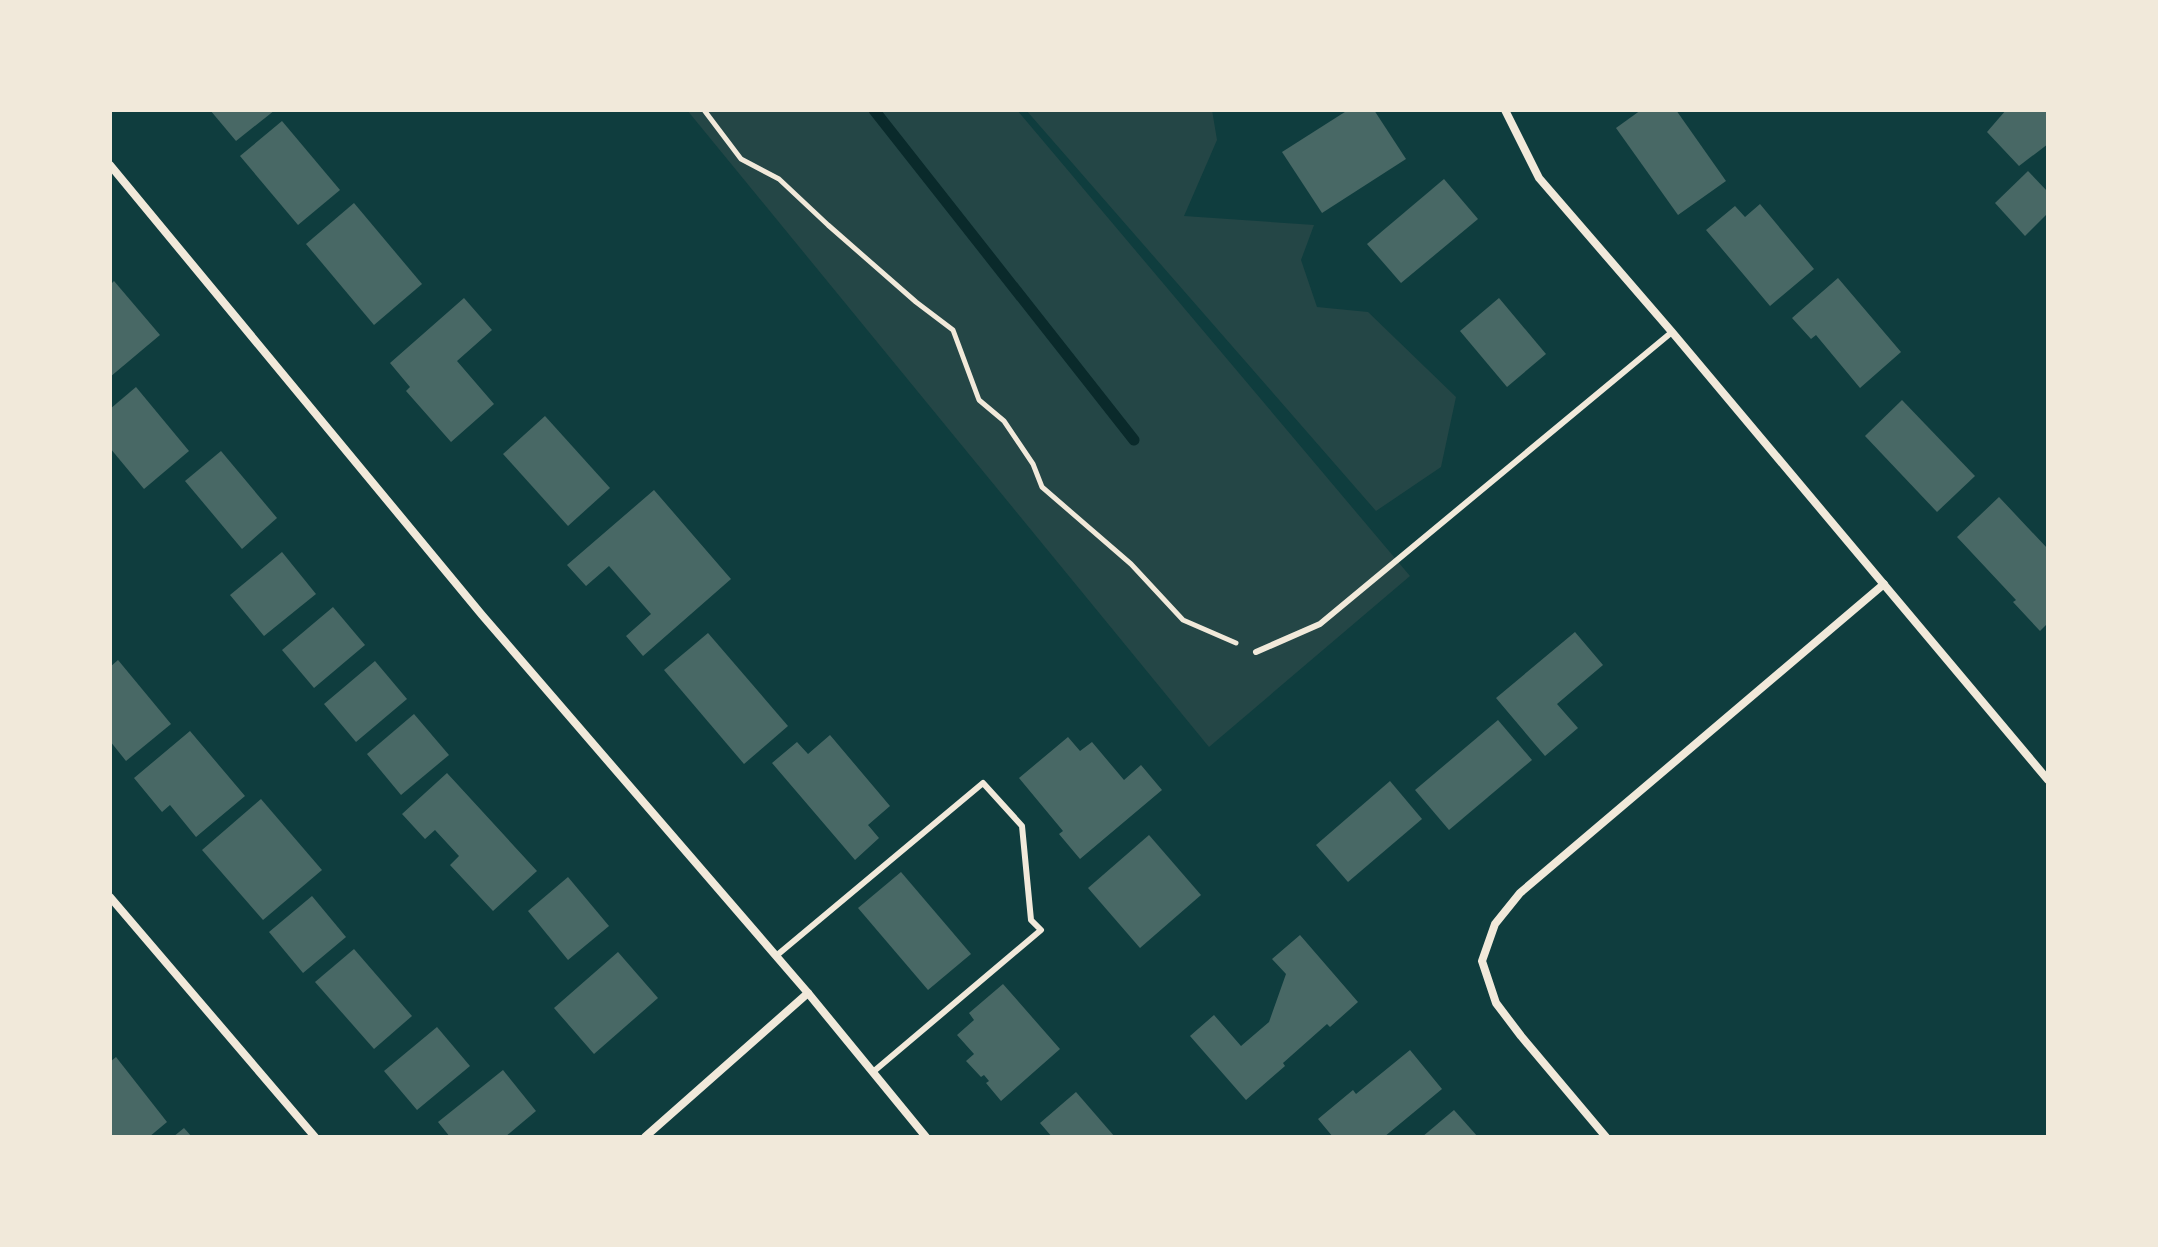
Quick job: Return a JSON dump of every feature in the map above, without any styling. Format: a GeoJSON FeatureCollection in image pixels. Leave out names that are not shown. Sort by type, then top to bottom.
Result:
{"type":"FeatureCollection","features":[{"type":"Feature","properties":{"kind":"street"},"geometry":{"type":"LineString","coordinates":[[1505,110],[1539,178],[2048,780]]}},
{"type":"Feature","properties":{"kind":"street"},"geometry":{"type":"LineString","coordinates":[[110,165],[482,615],[808,993],[926,1137]]}},
{"type":"Feature","properties":{"kind":"street"},"geometry":{"type":"LineString","coordinates":[[1606,1137],[1496,1003],[1482,961],[1495,924],[1520,893],[1884,584]]}},
{"type":"Feature","properties":{"kind":"street"},"geometry":{"type":"LineString","coordinates":[[110,897],[315,1137]]}},
{"type":"Feature","properties":{"kind":"street"},"geometry":{"type":"LineString","coordinates":[[645,1137],[808,993]]}},
{"type":"Feature","properties":{"kind":"lane"},"geometry":{"type":"LineString","coordinates":[[1256,652],[1320,624],[1672,332]]}},
{"type":"Feature","properties":{"kind":"lane"},"geometry":{"type":"LineString","coordinates":[[776,956],[983,783],[1022,826],[1031,920],[1041,930],[873,1072]]}},
{"type":"Feature","properties":{"kind":"path"},"geometry":{"type":"LineString","coordinates":[[704,110],[741,159],[779,179],[916,302],[953,330],[979,400],[1004,421],[1033,464],[1042,487],[1131,564],[1183,620],[1256,652]]}},
{"type":"Feature","properties":{"kind":"shaded area"},"geometry":{"type":"Polygon","coordinates":[[[687,110],[1017,110],[1410,576],[1209,747],[687,110]]]}},
{"type":"Feature","properties":{"kind":"shaded area"},"geometry":{"type":"Polygon","coordinates":[[[1026,110],[1212,110],[1217,140],[1184,216],[1314,225],[1301,260],[1317,307],[1368,312],[1456,397],[1441,467],[1376,511],[1026,110]]]}},
{"type":"Feature","properties":{"kind":"building"},"geometry":{"type":"Polygon","coordinates":[[[210,110],[275,110],[236,141],[210,110]]]}},
{"type":"Feature","properties":{"kind":"building"},"geometry":{"type":"Polygon","coordinates":[[[1348,110],[1374,110],[1406,159],[1322,213],[1282,152],[1348,110]]]}},
{"type":"Feature","properties":{"kind":"building"},"geometry":{"type":"Polygon","coordinates":[[[1641,110],[1676,110],[1726,181],[1678,215],[1616,128],[1641,110]]]}},
{"type":"Feature","properties":{"kind":"building"},"geometry":{"type":"Polygon","coordinates":[[[2006,110],[2048,110],[2048,144],[2019,166],[1987,132],[2006,110]]]}},
{"type":"Feature","properties":{"kind":"building"},"geometry":{"type":"Polygon","coordinates":[[[282,121],[340,190],[298,225],[240,156],[282,121]]]}},
{"type":"Feature","properties":{"kind":"building"},"geometry":{"type":"Polygon","coordinates":[[[2028,171],[2048,192],[2048,213],[2025,236],[1995,203],[2028,171]]]}},
{"type":"Feature","properties":{"kind":"building"},"geometry":{"type":"Polygon","coordinates":[[[1444,179],[1478,219],[1401,283],[1367,244],[1444,179]]]}},
{"type":"Feature","properties":{"kind":"building"},"geometry":{"type":"Polygon","coordinates":[[[354,203],[422,284],[374,325],[306,244],[354,203]]]}},
{"type":"Feature","properties":{"kind":"building"},"geometry":{"type":"Polygon","coordinates":[[[1760,204],[1814,269],[1770,306],[1706,230],[1735,206],[1745,217],[1760,204]]]}},
{"type":"Feature","properties":{"kind":"building"},"geometry":{"type":"Polygon","coordinates":[[[1838,278],[1901,352],[1860,388],[1816,335],[1811,339],[1792,318],[1838,278]]]}},
{"type":"Feature","properties":{"kind":"building"},"geometry":{"type":"Polygon","coordinates":[[[114,281],[160,335],[110,377],[110,285],[114,281]]]}},
{"type":"Feature","properties":{"kind":"building"},"geometry":{"type":"Polygon","coordinates":[[[464,298],[492,330],[457,361],[494,404],[451,442],[406,391],[410,387],[390,363],[464,298]]]}},
{"type":"Feature","properties":{"kind":"building"},"geometry":{"type":"Polygon","coordinates":[[[1499,298],[1546,354],[1507,387],[1460,331],[1499,298]]]}},
{"type":"Feature","properties":{"kind":"building"},"geometry":{"type":"Polygon","coordinates":[[[136,387],[189,451],[144,489],[110,448],[110,409],[136,387]]]}},
{"type":"Feature","properties":{"kind":"building"},"geometry":{"type":"Polygon","coordinates":[[[1902,400],[1975,476],[1937,512],[1865,436],[1902,400]]]}},
{"type":"Feature","properties":{"kind":"building"},"geometry":{"type":"Polygon","coordinates":[[[545,416],[610,488],[568,526],[503,454],[545,416]]]}},
{"type":"Feature","properties":{"kind":"building"},"geometry":{"type":"Polygon","coordinates":[[[221,451],[277,518],[242,549],[185,481],[221,451]]]}},
{"type":"Feature","properties":{"kind":"building"},"geometry":{"type":"Polygon","coordinates":[[[654,490],[731,579],[643,656],[626,636],[651,614],[609,566],[586,586],[567,565],[654,490]]]}},
{"type":"Feature","properties":{"kind":"building"},"geometry":{"type":"Polygon","coordinates":[[[1999,497],[2048,549],[2048,623],[2040,631],[2013,602],[2016,600],[1957,537],[1999,497]]]}},
{"type":"Feature","properties":{"kind":"building"},"geometry":{"type":"Polygon","coordinates":[[[282,552],[316,594],[264,636],[230,595],[282,552]]]}},
{"type":"Feature","properties":{"kind":"building"},"geometry":{"type":"Polygon","coordinates":[[[333,607],[365,645],[314,688],[282,650],[333,607]]]}},
{"type":"Feature","properties":{"kind":"building"},"geometry":{"type":"Polygon","coordinates":[[[1575,632],[1603,665],[1557,704],[1578,728],[1545,756],[1496,698],[1575,632]]]}},
{"type":"Feature","properties":{"kind":"building"},"geometry":{"type":"Polygon","coordinates":[[[708,633],[788,726],[744,764],[664,670],[708,633]]]}},
{"type":"Feature","properties":{"kind":"building"},"geometry":{"type":"Polygon","coordinates":[[[118,660],[171,724],[126,761],[110,741],[110,667],[118,660]]]}},
{"type":"Feature","properties":{"kind":"building"},"geometry":{"type":"Polygon","coordinates":[[[375,661],[407,699],[356,742],[324,704],[375,661]]]}},
{"type":"Feature","properties":{"kind":"building"},"geometry":{"type":"Polygon","coordinates":[[[414,714],[449,755],[401,795],[367,754],[414,714]]]}},
{"type":"Feature","properties":{"kind":"building"},"geometry":{"type":"Polygon","coordinates":[[[1498,720],[1532,760],[1449,830],[1415,790],[1498,720]]]}},
{"type":"Feature","properties":{"kind":"building"},"geometry":{"type":"Polygon","coordinates":[[[190,731],[245,796],[196,837],[170,805],[162,812],[134,778],[190,731]]]}},
{"type":"Feature","properties":{"kind":"building"},"geometry":{"type":"Polygon","coordinates":[[[830,735],[890,806],[868,825],[879,838],[855,860],[772,763],[797,742],[808,754],[830,735]]]}},
{"type":"Feature","properties":{"kind":"building"},"geometry":{"type":"Polygon","coordinates":[[[1068,737],[1080,751],[1092,742],[1124,780],[1141,765],[1162,790],[1080,859],[1059,834],[1063,831],[1019,778],[1068,737]]]}},
{"type":"Feature","properties":{"kind":"building"},"geometry":{"type":"Polygon","coordinates":[[[447,773],[537,871],[493,911],[450,865],[459,856],[435,830],[425,839],[402,814],[447,773]]]}},
{"type":"Feature","properties":{"kind":"building"},"geometry":{"type":"Polygon","coordinates":[[[1390,781],[1422,819],[1348,882],[1316,845],[1390,781]]]}},
{"type":"Feature","properties":{"kind":"building"},"geometry":{"type":"Polygon","coordinates":[[[261,799],[322,870],[263,920],[202,850],[261,799]]]}},
{"type":"Feature","properties":{"kind":"building"},"geometry":{"type":"Polygon","coordinates":[[[1149,835],[1201,895],[1140,948],[1088,888],[1149,835]]]}},
{"type":"Feature","properties":{"kind":"building"},"geometry":{"type":"Polygon","coordinates":[[[901,872],[971,954],[928,990],[858,908],[901,872]]]}},
{"type":"Feature","properties":{"kind":"building"},"geometry":{"type":"Polygon","coordinates":[[[568,877],[609,926],[568,960],[528,911],[568,877]]]}},
{"type":"Feature","properties":{"kind":"building"},"geometry":{"type":"Polygon","coordinates":[[[312,896],[346,937],[303,973],[269,932],[312,896]]]}},
{"type":"Feature","properties":{"kind":"building"},"geometry":{"type":"Polygon","coordinates":[[[1300,935],[1358,1002],[1330,1027],[1327,1024],[1246,1100],[1190,1036],[1214,1015],[1241,1046],[1269,1022],[1286,974],[1272,959],[1300,935]]]}},
{"type":"Feature","properties":{"kind":"building"},"geometry":{"type":"Polygon","coordinates":[[[354,949],[412,1016],[374,1049],[315,982],[354,949]]]}},
{"type":"Feature","properties":{"kind":"building"},"geometry":{"type":"Polygon","coordinates":[[[618,952],[658,998],[594,1054],[554,1008],[618,952]]]}},
{"type":"Feature","properties":{"kind":"building"},"geometry":{"type":"Polygon","coordinates":[[[1003,984],[1060,1049],[1001,1101],[986,1083],[989,1081],[984,1075],[981,1077],[966,1061],[974,1054],[957,1035],[974,1020],[969,1013],[1003,984]]]}},
{"type":"Feature","properties":{"kind":"building"},"geometry":{"type":"Polygon","coordinates":[[[437,1027],[470,1066],[417,1110],[384,1071],[437,1027]]]}},
{"type":"Feature","properties":{"kind":"building"},"geometry":{"type":"Polygon","coordinates":[[[1410,1050],[1442,1089],[1384,1137],[1333,1137],[1318,1119],[1353,1090],[1356,1094],[1410,1050]]]}},
{"type":"Feature","properties":{"kind":"building"},"geometry":{"type":"Polygon","coordinates":[[[116,1057],[167,1122],[149,1137],[110,1136],[110,1062],[116,1057]]]}},
{"type":"Feature","properties":{"kind":"building"},"geometry":{"type":"Polygon","coordinates":[[[503,1070],[536,1111],[505,1137],[450,1137],[438,1122],[503,1070]]]}},
{"type":"Feature","properties":{"kind":"building"},"geometry":{"type":"Polygon","coordinates":[[[1076,1092],[1115,1137],[1052,1137],[1040,1123],[1076,1092]]]}},
{"type":"Feature","properties":{"kind":"building"},"geometry":{"type":"Polygon","coordinates":[[[1454,1110],[1478,1137],[1422,1137],[1454,1110]]]}},
{"type":"Feature","properties":{"kind":"building"},"geometry":{"type":"Polygon","coordinates":[[[184,1128],[192,1137],[173,1137],[184,1128]]]}},
{"type":"Feature","properties":{"kind":"waterway"},"geometry":{"type":"LineString","coordinates":[[874,110],[1134,440]]}}]}
